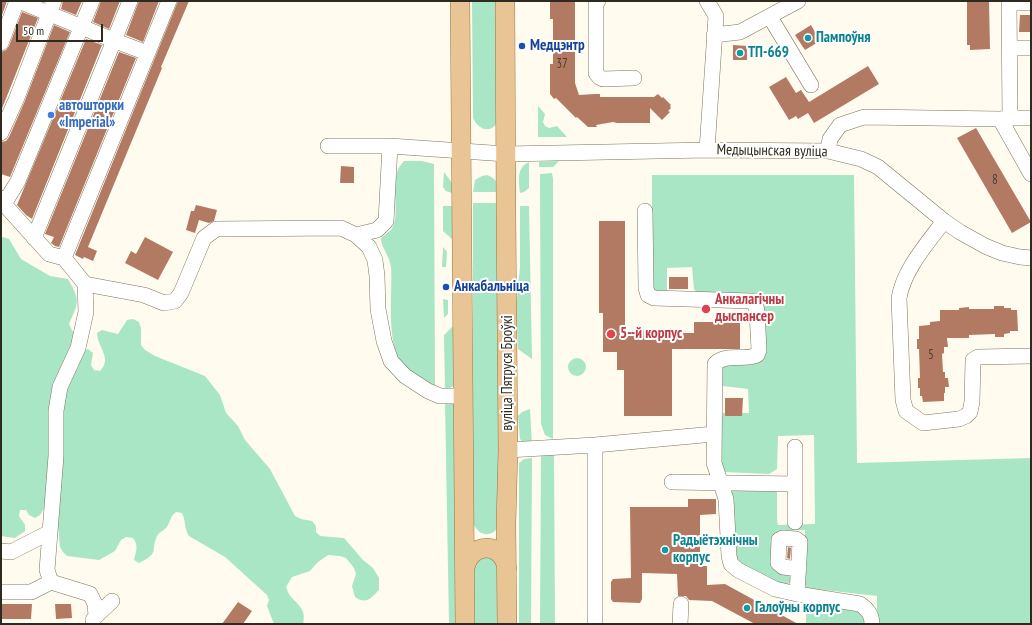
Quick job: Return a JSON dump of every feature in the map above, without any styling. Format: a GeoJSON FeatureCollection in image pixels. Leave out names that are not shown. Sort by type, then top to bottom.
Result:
{"type":"FeatureCollection","features":[{"type":"Feature","properties":{"kind":"main road"},"geometry":{"type":"LineString","coordinates":[[460,1],[465,624]]}},
{"type":"Feature","properties":{"kind":"main road","name":"вуліца Пятруся Броўкі"},"geometry":{"type":"LineString","coordinates":[[505,1],[508,450],[506,524],[507,624]]}},
{"type":"Feature","properties":{"kind":"main road"},"geometry":{"type":"LineString","coordinates":[[464,522],[467,528],[475,536],[487,539],[501,533],[506,524]]}},
{"type":"Feature","properties":{"kind":"main road"},"geometry":{"type":"LineString","coordinates":[[465,568],[466,562],[472,553],[476,550],[487,548],[501,554],[507,568]]}},
{"type":"Feature","properties":{"kind":"street"},"geometry":{"type":"LineString","coordinates":[[1,43],[18,1],[51,7],[82,27],[147,53]]}},
{"type":"Feature","properties":{"kind":"street"},"geometry":{"type":"LineString","coordinates":[[51,582],[47,570],[56,456],[56,411],[60,387],[78,348],[86,312],[85,284],[64,258],[49,254],[2,201],[18,181],[92,1]]}},
{"type":"Feature","properties":{"kind":"street"},"geometry":{"type":"LineString","coordinates":[[34,238],[130,1]]}},
{"type":"Feature","properties":{"kind":"street"},"geometry":{"type":"LineString","coordinates":[[64,258],[169,1]]}},
{"type":"Feature","properties":{"kind":"street"},"geometry":{"type":"LineString","coordinates":[[598,1],[596,4],[596,73],[603,79],[634,78]]}},
{"type":"Feature","properties":{"kind":"street"},"geometry":{"type":"LineString","coordinates":[[707,1],[716,16],[707,150]]}},
{"type":"Feature","properties":{"kind":"street"},"geometry":{"type":"LineString","coordinates":[[714,35],[740,32],[798,1]]}},
{"type":"Feature","properties":{"kind":"street"},"geometry":{"type":"LineString","coordinates":[[1031,3],[1009,3],[1010,48],[1005,119],[1031,174]]}},
{"type":"Feature","properties":{"kind":"street"},"geometry":{"type":"LineString","coordinates":[[1,133],[16,100],[51,7]]}},
{"type":"Feature","properties":{"kind":"street"},"geometry":{"type":"LineString","coordinates":[[770,17],[811,85]]}},
{"type":"Feature","properties":{"kind":"street"},"geometry":{"type":"LineString","coordinates":[[1010,48],[1031,48]]}},
{"type":"Feature","properties":{"kind":"street"},"geometry":{"type":"LineString","coordinates":[[828,150],[830,139],[840,125],[864,117],[1031,118]]}},
{"type":"Feature","properties":{"kind":"street","name":"Медыцынская вуліца"},"geometry":{"type":"LineString","coordinates":[[328,146],[390,146],[506,154],[707,150],[828,150],[861,159],[878,167],[944,221],[985,246],[1020,258],[1031,258]]}},
{"type":"Feature","properties":{"kind":"street"},"geometry":{"type":"LineString","coordinates":[[356,235],[377,230],[386,221],[390,146]]}},
{"type":"Feature","properties":{"kind":"street"},"geometry":{"type":"LineString","coordinates":[[645,211],[646,288],[648,295],[654,298],[751,301],[756,306],[760,350],[757,355],[751,358],[723,358],[718,360],[715,364],[714,463],[726,500],[728,556],[731,564],[738,570],[775,589],[860,604],[868,610],[872,619],[872,624]]}},
{"type":"Feature","properties":{"kind":"street"},"geometry":{"type":"LineString","coordinates":[[944,221],[908,271],[901,285],[899,306],[902,400],[906,411],[923,423],[959,419],[966,416],[970,412],[972,402],[973,360],[978,357],[1031,356]]}},
{"type":"Feature","properties":{"kind":"street"},"geometry":{"type":"LineString","coordinates":[[85,284],[144,295],[164,303],[175,301],[181,293],[204,238],[216,229],[341,228],[356,235],[369,247],[375,260],[378,309],[384,341],[391,361],[405,376],[428,391],[440,396],[463,396]]}},
{"type":"Feature","properties":{"kind":"street"},"geometry":{"type":"LineString","coordinates":[[508,450],[595,445],[714,434]]}},
{"type":"Feature","properties":{"kind":"street"},"geometry":{"type":"LineString","coordinates":[[595,445],[595,624]]}},
{"type":"Feature","properties":{"kind":"street"},"geometry":{"type":"LineString","coordinates":[[795,447],[795,522]]}},
{"type":"Feature","properties":{"kind":"street"},"geometry":{"type":"LineString","coordinates":[[672,482],[795,484]]}},
{"type":"Feature","properties":{"kind":"street"},"geometry":{"type":"LineString","coordinates":[[1,551],[11,552],[50,532]]}},
{"type":"Feature","properties":{"kind":"street"},"geometry":{"type":"LineString","coordinates":[[797,594],[799,569]]}},
{"type":"Feature","properties":{"kind":"street"},"geometry":{"type":"LineString","coordinates":[[1,592],[31,592],[51,582],[90,594],[95,604],[94,620]]}},
{"type":"Feature","properties":{"kind":"street"},"geometry":{"type":"LineString","coordinates":[[94,620],[112,601]]}},
{"type":"Feature","properties":{"kind":"street"},"geometry":{"type":"LineString","coordinates":[[680,624],[681,604]]}},
{"type":"Feature","properties":{"kind":"green space"},"geometry":{"type":"Polygon","coordinates":[[[472,1],[498,1],[499,120],[489,129],[479,126],[473,118],[472,1]]]}},
{"type":"Feature","properties":{"kind":"green space"},"geometry":{"type":"Polygon","coordinates":[[[538,106],[545,114],[543,122],[545,126],[549,128],[557,126],[567,137],[538,137],[538,106]]]}},
{"type":"Feature","properties":{"kind":"green space"},"geometry":{"type":"Polygon","coordinates":[[[404,161],[422,161],[434,164],[435,387],[409,370],[403,364],[397,355],[392,331],[391,267],[382,245],[381,238],[391,230],[394,223],[396,214],[396,177],[399,168],[404,161]]]}},
{"type":"Feature","properties":{"kind":"green space"},"geometry":{"type":"Polygon","coordinates":[[[559,161],[553,167],[539,167],[539,162],[559,161]]]}},
{"type":"Feature","properties":{"kind":"green space"},"geometry":{"type":"Polygon","coordinates":[[[529,162],[529,188],[520,193],[520,171],[529,162]]]}},
{"type":"Feature","properties":{"kind":"green space"},"geometry":{"type":"Polygon","coordinates":[[[444,172],[452,183],[452,193],[446,191],[443,187],[444,172]]]}},
{"type":"Feature","properties":{"kind":"green space"},"geometry":{"type":"Polygon","coordinates":[[[552,173],[553,439],[545,435],[541,424],[540,174],[552,173]]]}},
{"type":"Feature","properties":{"kind":"green space"},"geometry":{"type":"Polygon","coordinates":[[[487,175],[496,181],[498,192],[473,192],[475,180],[487,175]]]}},
{"type":"Feature","properties":{"kind":"green space"},"geometry":{"type":"Polygon","coordinates":[[[652,175],[854,175],[857,463],[1031,458],[1031,624],[877,624],[877,596],[807,588],[804,583],[805,530],[778,531],[777,557],[794,565],[792,581],[786,585],[779,585],[736,561],[731,496],[732,490],[777,491],[778,525],[815,524],[814,435],[778,436],[777,469],[769,474],[723,472],[717,462],[719,423],[723,413],[749,413],[748,389],[723,386],[720,380],[720,371],[724,363],[761,360],[758,304],[697,294],[694,289],[692,267],[667,268],[667,292],[658,292],[652,288],[652,175]]]}},
{"type":"Feature","properties":{"kind":"green space"},"geometry":{"type":"Polygon","coordinates":[[[473,203],[499,203],[501,523],[498,528],[490,534],[483,534],[473,523],[473,203]]]}},
{"type":"Feature","properties":{"kind":"green space"},"geometry":{"type":"Polygon","coordinates":[[[443,206],[452,206],[452,239],[443,231],[443,206]]]}},
{"type":"Feature","properties":{"kind":"green space"},"geometry":{"type":"Polygon","coordinates":[[[520,206],[529,206],[532,359],[518,349],[516,309],[520,267],[520,206]]]}},
{"type":"Feature","properties":{"kind":"green space"},"geometry":{"type":"Polygon","coordinates":[[[3,237],[9,239],[21,259],[50,276],[68,279],[75,292],[77,301],[75,311],[69,324],[74,334],[46,505],[40,515],[35,518],[29,515],[26,510],[20,510],[19,516],[25,525],[25,531],[15,538],[1,536],[1,239],[3,237]]]}},
{"type":"Feature","properties":{"kind":"green space"},"geometry":{"type":"Polygon","coordinates":[[[443,247],[447,252],[446,267],[442,267],[443,247]]]}},
{"type":"Feature","properties":{"kind":"green space"},"geometry":{"type":"Polygon","coordinates":[[[443,299],[448,300],[448,314],[444,318],[443,299]]]}},
{"type":"Feature","properties":{"kind":"green space"},"geometry":{"type":"Polygon","coordinates":[[[133,319],[139,322],[141,328],[141,345],[145,350],[155,356],[205,376],[220,395],[226,413],[238,426],[245,440],[270,469],[295,516],[312,521],[316,526],[316,532],[320,536],[344,538],[363,560],[373,568],[379,578],[379,590],[373,596],[368,600],[362,600],[355,597],[352,586],[356,574],[354,568],[346,558],[328,555],[318,562],[310,571],[292,577],[286,587],[291,597],[303,612],[303,624],[274,624],[267,606],[269,600],[267,595],[225,557],[189,536],[186,531],[182,513],[176,512],[172,516],[166,528],[157,536],[153,552],[150,557],[139,563],[134,560],[136,546],[133,538],[126,537],[121,540],[115,551],[99,560],[67,556],[63,552],[60,547],[56,504],[62,401],[83,351],[88,349],[93,353],[91,365],[94,370],[100,371],[104,366],[105,357],[99,343],[97,333],[102,330],[118,334],[127,320],[133,319]]]}},
{"type":"Feature","properties":{"kind":"green space"},"geometry":{"type":"Polygon","coordinates":[[[453,326],[458,382],[450,388],[445,389],[444,335],[453,326]]]}},
{"type":"Feature","properties":{"kind":"green space"},"geometry":{"type":"Polygon","coordinates":[[[577,358],[583,361],[586,367],[583,373],[577,376],[571,373],[568,367],[571,361],[577,358]]]}},
{"type":"Feature","properties":{"kind":"green space"},"geometry":{"type":"Polygon","coordinates":[[[445,400],[455,404],[460,624],[449,624],[445,400]]]}},
{"type":"Feature","properties":{"kind":"green space"},"geometry":{"type":"Polygon","coordinates":[[[530,409],[532,445],[524,444],[520,439],[518,416],[522,412],[530,409]]]}},
{"type":"Feature","properties":{"kind":"green space"},"geometry":{"type":"Polygon","coordinates":[[[541,455],[554,455],[555,624],[540,624],[541,455]]]}},
{"type":"Feature","properties":{"kind":"green space"},"geometry":{"type":"Polygon","coordinates":[[[532,458],[531,624],[519,624],[519,463],[524,459],[532,458]]]}},
{"type":"Feature","properties":{"kind":"green space"},"geometry":{"type":"Polygon","coordinates":[[[483,554],[499,562],[501,624],[473,624],[472,565],[483,554]]]}},
{"type":"Feature","properties":{"kind":"green space"},"geometry":{"type":"Polygon","coordinates":[[[806,601],[856,606],[869,624],[806,624],[806,601]]]}},
{"type":"Feature","properties":{"kind":"building"},"geometry":{"type":"Polygon","coordinates":[[[1,1],[7,1],[1,18],[1,1]]]}},
{"type":"Feature","properties":{"kind":"building"},"geometry":{"type":"Polygon","coordinates":[[[63,1],[82,1],[76,15],[61,9],[63,1]]]}},
{"type":"Feature","properties":{"kind":"building"},"geometry":{"type":"Polygon","coordinates":[[[101,1],[120,1],[109,29],[93,22],[101,1]]]}},
{"type":"Feature","properties":{"kind":"building"},"geometry":{"type":"Polygon","coordinates":[[[139,1],[159,1],[143,42],[126,35],[139,1]]]}},
{"type":"Feature","properties":{"kind":"building"},"geometry":{"type":"Polygon","coordinates":[[[178,1],[189,1],[88,247],[97,251],[93,261],[84,257],[83,259],[75,255],[178,1]]]}},
{"type":"Feature","properties":{"kind":"building"},"geometry":{"type":"Polygon","coordinates":[[[550,1],[575,1],[575,83],[579,95],[600,94],[600,97],[654,97],[658,94],[671,105],[671,108],[668,111],[670,112],[662,120],[650,108],[650,123],[613,122],[596,125],[597,127],[588,127],[577,117],[576,118],[556,98],[554,99],[550,94],[550,64],[553,64],[553,19],[550,19],[550,1]]]}},
{"type":"Feature","properties":{"kind":"building"},"geometry":{"type":"Polygon","coordinates":[[[967,1],[989,1],[990,49],[970,50],[970,45],[967,45],[967,1]]]}},
{"type":"Feature","properties":{"kind":"building"},"geometry":{"type":"Polygon","coordinates":[[[22,12],[38,18],[1,111],[1,52],[6,50],[9,46],[22,12]]]}},
{"type":"Feature","properties":{"kind":"building"},"geometry":{"type":"Polygon","coordinates":[[[1020,15],[1031,15],[1031,32],[1019,32],[1020,15]]]}},
{"type":"Feature","properties":{"kind":"building"},"geometry":{"type":"Polygon","coordinates":[[[54,25],[70,32],[10,177],[1,174],[1,142],[6,141],[9,137],[24,103],[54,25]]]}},
{"type":"Feature","properties":{"kind":"building","name":"Пампоўня"},"geometry":{"type":"Polygon","coordinates":[[[811,25],[820,41],[805,50],[795,35],[811,25]]]}},
{"type":"Feature","properties":{"kind":"building"},"geometry":{"type":"Polygon","coordinates":[[[86,39],[102,45],[32,219],[17,205],[86,39]]]}},
{"type":"Feature","properties":{"kind":"building","name":"ТП-669"},"geometry":{"type":"Polygon","coordinates":[[[733,45],[747,46],[747,60],[733,60],[733,45]]]}},
{"type":"Feature","properties":{"kind":"building"},"geometry":{"type":"Polygon","coordinates":[[[119,52],[136,58],[59,247],[55,246],[51,243],[54,237],[45,234],[119,52]]]}},
{"type":"Feature","properties":{"kind":"building"},"geometry":{"type":"Polygon","coordinates":[[[868,66],[879,84],[814,123],[808,113],[798,119],[796,116],[789,120],[769,87],[786,77],[796,93],[801,90],[809,102],[868,66]]]}},
{"type":"Feature","properties":{"kind":"building"},"geometry":{"type":"Polygon","coordinates":[[[976,128],[1031,222],[1012,233],[957,138],[976,128]]]}},
{"type":"Feature","properties":{"kind":"building"},"geometry":{"type":"Polygon","coordinates":[[[341,166],[354,167],[354,183],[340,183],[341,166]]]}},
{"type":"Feature","properties":{"kind":"building"},"geometry":{"type":"Polygon","coordinates":[[[196,205],[217,210],[214,221],[209,223],[199,220],[195,233],[186,230],[191,211],[194,211],[196,205]]]}},
{"type":"Feature","properties":{"kind":"building"},"geometry":{"type":"Polygon","coordinates":[[[599,221],[625,221],[625,331],[667,330],[667,333],[694,333],[694,322],[740,322],[740,349],[672,349],[672,416],[624,416],[624,370],[617,370],[617,352],[603,352],[603,313],[599,313],[599,221]]]}},
{"type":"Feature","properties":{"kind":"building"},"geometry":{"type":"Polygon","coordinates":[[[145,237],[173,252],[158,280],[125,263],[131,251],[136,254],[145,237]]]}},
{"type":"Feature","properties":{"kind":"building"},"geometry":{"type":"Polygon","coordinates":[[[669,277],[688,277],[688,289],[669,289],[669,277]]]}},
{"type":"Feature","properties":{"kind":"building"},"geometry":{"type":"Polygon","coordinates":[[[994,306],[1004,306],[1004,308],[1017,310],[1018,331],[1010,331],[1010,333],[1004,334],[1004,337],[995,337],[995,334],[969,335],[969,338],[947,338],[948,347],[944,347],[944,353],[942,354],[943,372],[945,372],[945,378],[948,378],[949,387],[945,387],[944,401],[923,402],[922,396],[920,396],[920,388],[918,388],[918,378],[920,378],[919,349],[917,349],[919,326],[930,325],[930,322],[940,321],[940,310],[959,310],[959,308],[969,307],[969,309],[994,309],[994,306]]]}},
{"type":"Feature","properties":{"kind":"building"},"geometry":{"type":"Polygon","coordinates":[[[725,398],[743,398],[742,416],[725,416],[725,398]]]}},
{"type":"Feature","properties":{"kind":"building","name":"Радыётэхнічны корпус"},"geometry":{"type":"Polygon","coordinates":[[[688,499],[716,499],[716,514],[700,515],[700,566],[707,566],[707,585],[725,584],[798,624],[755,624],[712,601],[689,600],[686,596],[678,596],[677,574],[642,573],[642,599],[640,603],[613,602],[611,599],[611,582],[613,579],[631,578],[630,507],[688,507],[688,499]]]}},
{"type":"Feature","properties":{"kind":"building"},"geometry":{"type":"Polygon","coordinates":[[[788,547],[791,548],[790,559],[787,558],[788,547]]]}},
{"type":"Feature","properties":{"kind":"building"},"geometry":{"type":"Polygon","coordinates":[[[238,602],[252,611],[243,624],[222,624],[238,602]]]}},
{"type":"Feature","properties":{"kind":"building"},"geometry":{"type":"Polygon","coordinates":[[[1,604],[32,604],[31,619],[1,619],[1,604]]]}},
{"type":"Feature","properties":{"kind":"building"},"geometry":{"type":"Polygon","coordinates":[[[55,604],[71,604],[72,618],[56,619],[55,604]]]}},
{"type":"Feature","properties":{"kind":"place","name":"Пампоўня"},"geometry":{"type":"Point","coordinates":[808,38]}},
{"type":"Feature","properties":{"kind":"place","name":"Медцэнтр"},"geometry":{"type":"Point","coordinates":[522,46]}},
{"type":"Feature","properties":{"kind":"place","name":"ТП-669"},"geometry":{"type":"Point","coordinates":[740,53]}},
{"type":"Feature","properties":{"kind":"place","name":"автошторки «Imperial»"},"geometry":{"type":"Point","coordinates":[51,115]}},
{"type":"Feature","properties":{"kind":"place","name":"Анкабальніца"},"geometry":{"type":"Point","coordinates":[446,287]}},
{"type":"Feature","properties":{"kind":"place","name":"Анкалагічны дыспансер"},"geometry":{"type":"Point","coordinates":[706,309]}},
{"type":"Feature","properties":{"kind":"place","name":"5--й корпус"},"geometry":{"type":"Point","coordinates":[611,334]}},
{"type":"Feature","properties":{"kind":"place","name":"Радыётэхнічны корпус"},"geometry":{"type":"Point","coordinates":[665,550]}},
{"type":"Feature","properties":{"kind":"place","name":"Галоўны корпус"},"geometry":{"type":"Point","coordinates":[747,608]}}]}
